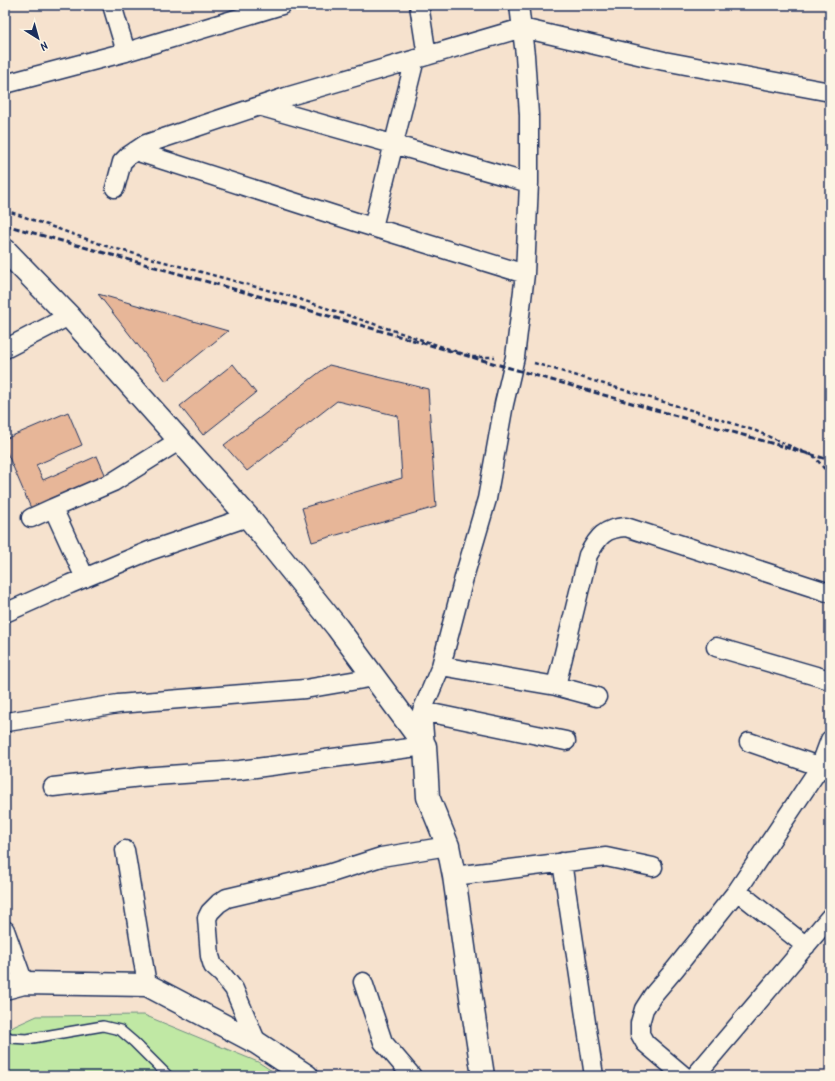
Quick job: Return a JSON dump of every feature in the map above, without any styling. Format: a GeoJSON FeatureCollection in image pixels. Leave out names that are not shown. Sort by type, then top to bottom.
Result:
{"type":"FeatureCollection","features":[{"type":"Feature","properties":{"kind":"street"},"geometry":{"type":"LineString","coordinates":[[112,5],[126,52]]}},
{"type":"Feature","properties":{"kind":"street"},"geometry":{"type":"LineString","coordinates":[[5,84],[126,52],[282,5]]}},
{"type":"Feature","properties":{"kind":"street"},"geometry":{"type":"LineString","coordinates":[[373,227],[394,144],[421,58],[419,5]]}},
{"type":"Feature","properties":{"kind":"street"},"geometry":{"type":"LineString","coordinates":[[483,1076],[454,876],[448,846],[428,797],[422,711],[441,666],[486,498],[504,404],[515,357],[524,274],[529,183],[529,115],[525,54],[519,5]]}},
{"type":"Feature","properties":{"kind":"street"},"geometry":{"type":"LineString","coordinates":[[115,188],[122,162],[146,144],[259,106],[522,28],[664,62],[830,92]]}},
{"type":"Feature","properties":{"kind":"street"},"geometry":{"type":"LineString","coordinates":[[259,106],[529,183]]}},
{"type":"Feature","properties":{"kind":"street"},"geometry":{"type":"LineString","coordinates":[[135,151],[524,274]]}},
{"type":"Feature","properties":{"kind":"street"},"geometry":{"type":"LineString","coordinates":[[7,254],[69,316],[248,517],[375,677],[425,746]]}},
{"type":"Feature","properties":{"kind":"street"},"geometry":{"type":"LineString","coordinates":[[5,349],[69,316]]}},
{"type":"Feature","properties":{"kind":"street"},"geometry":{"type":"LineString","coordinates":[[31,518],[113,482],[180,440]]}},
{"type":"Feature","properties":{"kind":"street"},"geometry":{"type":"LineString","coordinates":[[53,508],[84,578]]}},
{"type":"Feature","properties":{"kind":"street"},"geometry":{"type":"LineString","coordinates":[[5,613],[84,578],[149,552],[248,517]]}},
{"type":"Feature","properties":{"kind":"street"},"geometry":{"type":"LineString","coordinates":[[556,686],[588,555],[594,543],[604,533],[616,527],[626,527],[830,593]]}},
{"type":"Feature","properties":{"kind":"street"},"geometry":{"type":"LineString","coordinates":[[716,647],[830,680]]}},
{"type":"Feature","properties":{"kind":"street"},"geometry":{"type":"LineString","coordinates":[[441,666],[556,686],[597,697]]}},
{"type":"Feature","properties":{"kind":"street"},"geometry":{"type":"LineString","coordinates":[[7,722],[118,704],[305,689],[375,677]]}},
{"type":"Feature","properties":{"kind":"street"},"geometry":{"type":"LineString","coordinates":[[422,711],[566,741]]}},
{"type":"Feature","properties":{"kind":"street"},"geometry":{"type":"LineString","coordinates":[[684,1076],[645,1043],[640,1034],[640,1023],[644,1009],[653,995],[737,890],[825,768],[830,740]]}},
{"type":"Feature","properties":{"kind":"street"},"geometry":{"type":"LineString","coordinates":[[749,742],[825,768]]}},
{"type":"Feature","properties":{"kind":"street"},"geometry":{"type":"LineString","coordinates":[[53,787],[141,777],[240,770],[425,746]]}},
{"type":"Feature","properties":{"kind":"street"},"geometry":{"type":"LineString","coordinates":[[257,1043],[234,989],[214,966],[210,956],[207,918],[210,912],[219,903],[227,898],[328,874],[381,857],[448,846]]}},
{"type":"Feature","properties":{"kind":"street"},"geometry":{"type":"LineString","coordinates":[[125,850],[147,985]]}},
{"type":"Feature","properties":{"kind":"street"},"geometry":{"type":"LineString","coordinates":[[454,876],[606,857],[653,867]]}},
{"type":"Feature","properties":{"kind":"street"},"geometry":{"type":"LineString","coordinates":[[562,862],[594,1076]]}},
{"type":"Feature","properties":{"kind":"street"},"geometry":{"type":"LineString","coordinates":[[737,890],[806,946]]}},
{"type":"Feature","properties":{"kind":"street"},"geometry":{"type":"LineString","coordinates":[[695,1076],[830,917]]}},
{"type":"Feature","properties":{"kind":"street"},"geometry":{"type":"LineString","coordinates":[[5,930],[15,985],[147,985],[257,1043],[307,1076]]}},
{"type":"Feature","properties":{"kind":"street"},"geometry":{"type":"LineString","coordinates":[[363,982],[383,1042],[412,1076]]}},
{"type":"Feature","properties":{"kind":"lane"},"geometry":{"type":"LineString","coordinates":[[5,1035],[10,1038],[26,1038],[102,1026],[120,1030],[168,1076]]}},
{"type":"Feature","properties":{"kind":"path"},"geometry":{"type":"LineString","coordinates":[[5,210],[106,246],[293,298],[473,357],[515,357],[694,411],[756,431],[816,457],[830,476]]}},
{"type":"Feature","properties":{"kind":"green space"},"geometry":{"type":"Polygon","coordinates":[[[144,1015],[258,1062],[280,1076],[5,1076],[5,1032],[37,1016],[144,1015]]]}},
{"type":"Feature","properties":{"kind":"building"},"geometry":{"type":"Polygon","coordinates":[[[98,294],[228,331],[166,381],[98,294]]]}},
{"type":"Feature","properties":{"kind":"building"},"geometry":{"type":"Polygon","coordinates":[[[233,364],[256,393],[203,435],[180,406],[233,364]]]}},
{"type":"Feature","properties":{"kind":"building"},"geometry":{"type":"Polygon","coordinates":[[[329,365],[428,389],[436,507],[312,542],[302,508],[402,478],[398,416],[337,401],[247,471],[224,445],[329,365]]]}},
{"type":"Feature","properties":{"kind":"building"},"geometry":{"type":"Polygon","coordinates":[[[68,412],[82,445],[36,465],[43,480],[97,456],[108,481],[33,513],[5,448],[5,439],[68,412]]]}},
{"type":"Feature","properties":{"kind":"railway"},"geometry":{"type":"LineString","coordinates":[[5,225],[294,306],[830,460]]}}]}
